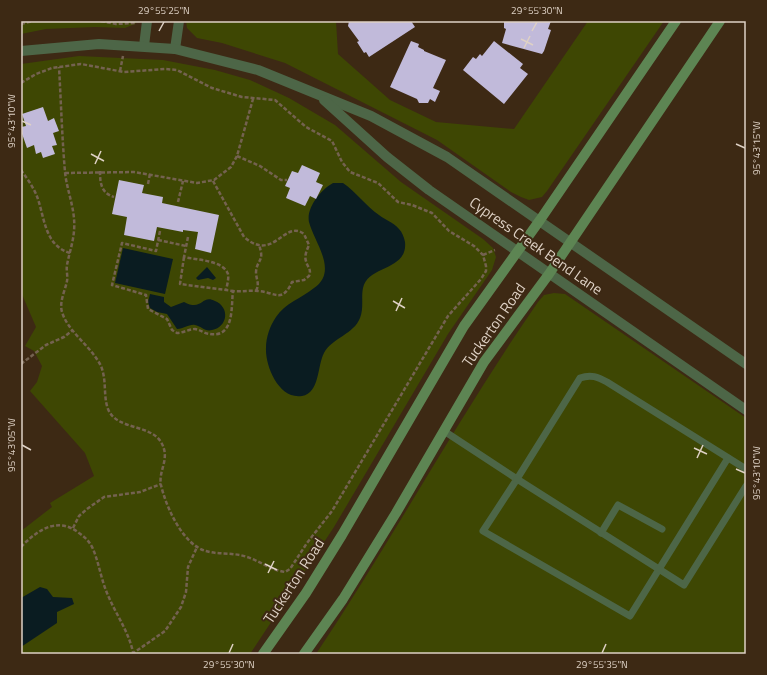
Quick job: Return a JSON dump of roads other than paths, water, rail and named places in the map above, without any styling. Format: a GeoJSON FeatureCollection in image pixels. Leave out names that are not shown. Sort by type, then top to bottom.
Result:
{"type":"FeatureCollection","features":[{"type":"Feature","properties":{"kind":"main road","name":"Tuckerton Road"},"geometry":{"type":"LineString","coordinates":[[263,654],[306,593],[342,535],[464,326],[516,251],[540,220],[676,21]]}},
{"type":"Feature","properties":{"kind":"main road","name":"Tuckerton Road"},"geometry":{"type":"LineString","coordinates":[[304,654],[343,599],[396,514],[484,362],[548,274],[720,21]]}},
{"type":"Feature","properties":{"kind":"street"},"geometry":{"type":"LineString","coordinates":[[176,49],[179,21]]}},
{"type":"Feature","properties":{"kind":"street"},"geometry":{"type":"LineString","coordinates":[[144,46],[147,22]]}},
{"type":"Feature","properties":{"kind":"street","name":"Cypress Creek Bend Lane"},"geometry":{"type":"LineString","coordinates":[[21,51],[99,44],[176,49],[258,70],[318,96],[371,116],[447,157],[746,364]]}},
{"type":"Feature","properties":{"kind":"street","name":"Cypress Creek Bend Lane"},"geometry":{"type":"LineString","coordinates":[[318,96],[369,142],[429,190],[746,410]]}},
{"type":"Feature","properties":{"kind":"lane"},"geometry":{"type":"LineString","coordinates":[[728,458],[630,616],[483,532],[580,378],[586,376],[595,376],[608,382],[746,469]]}},
{"type":"Feature","properties":{"kind":"lane"},"geometry":{"type":"LineString","coordinates":[[444,432],[684,585],[746,486]]}},
{"type":"Feature","properties":{"kind":"lane"},"geometry":{"type":"LineString","coordinates":[[601,533],[618,505],[662,529]]}}]}
